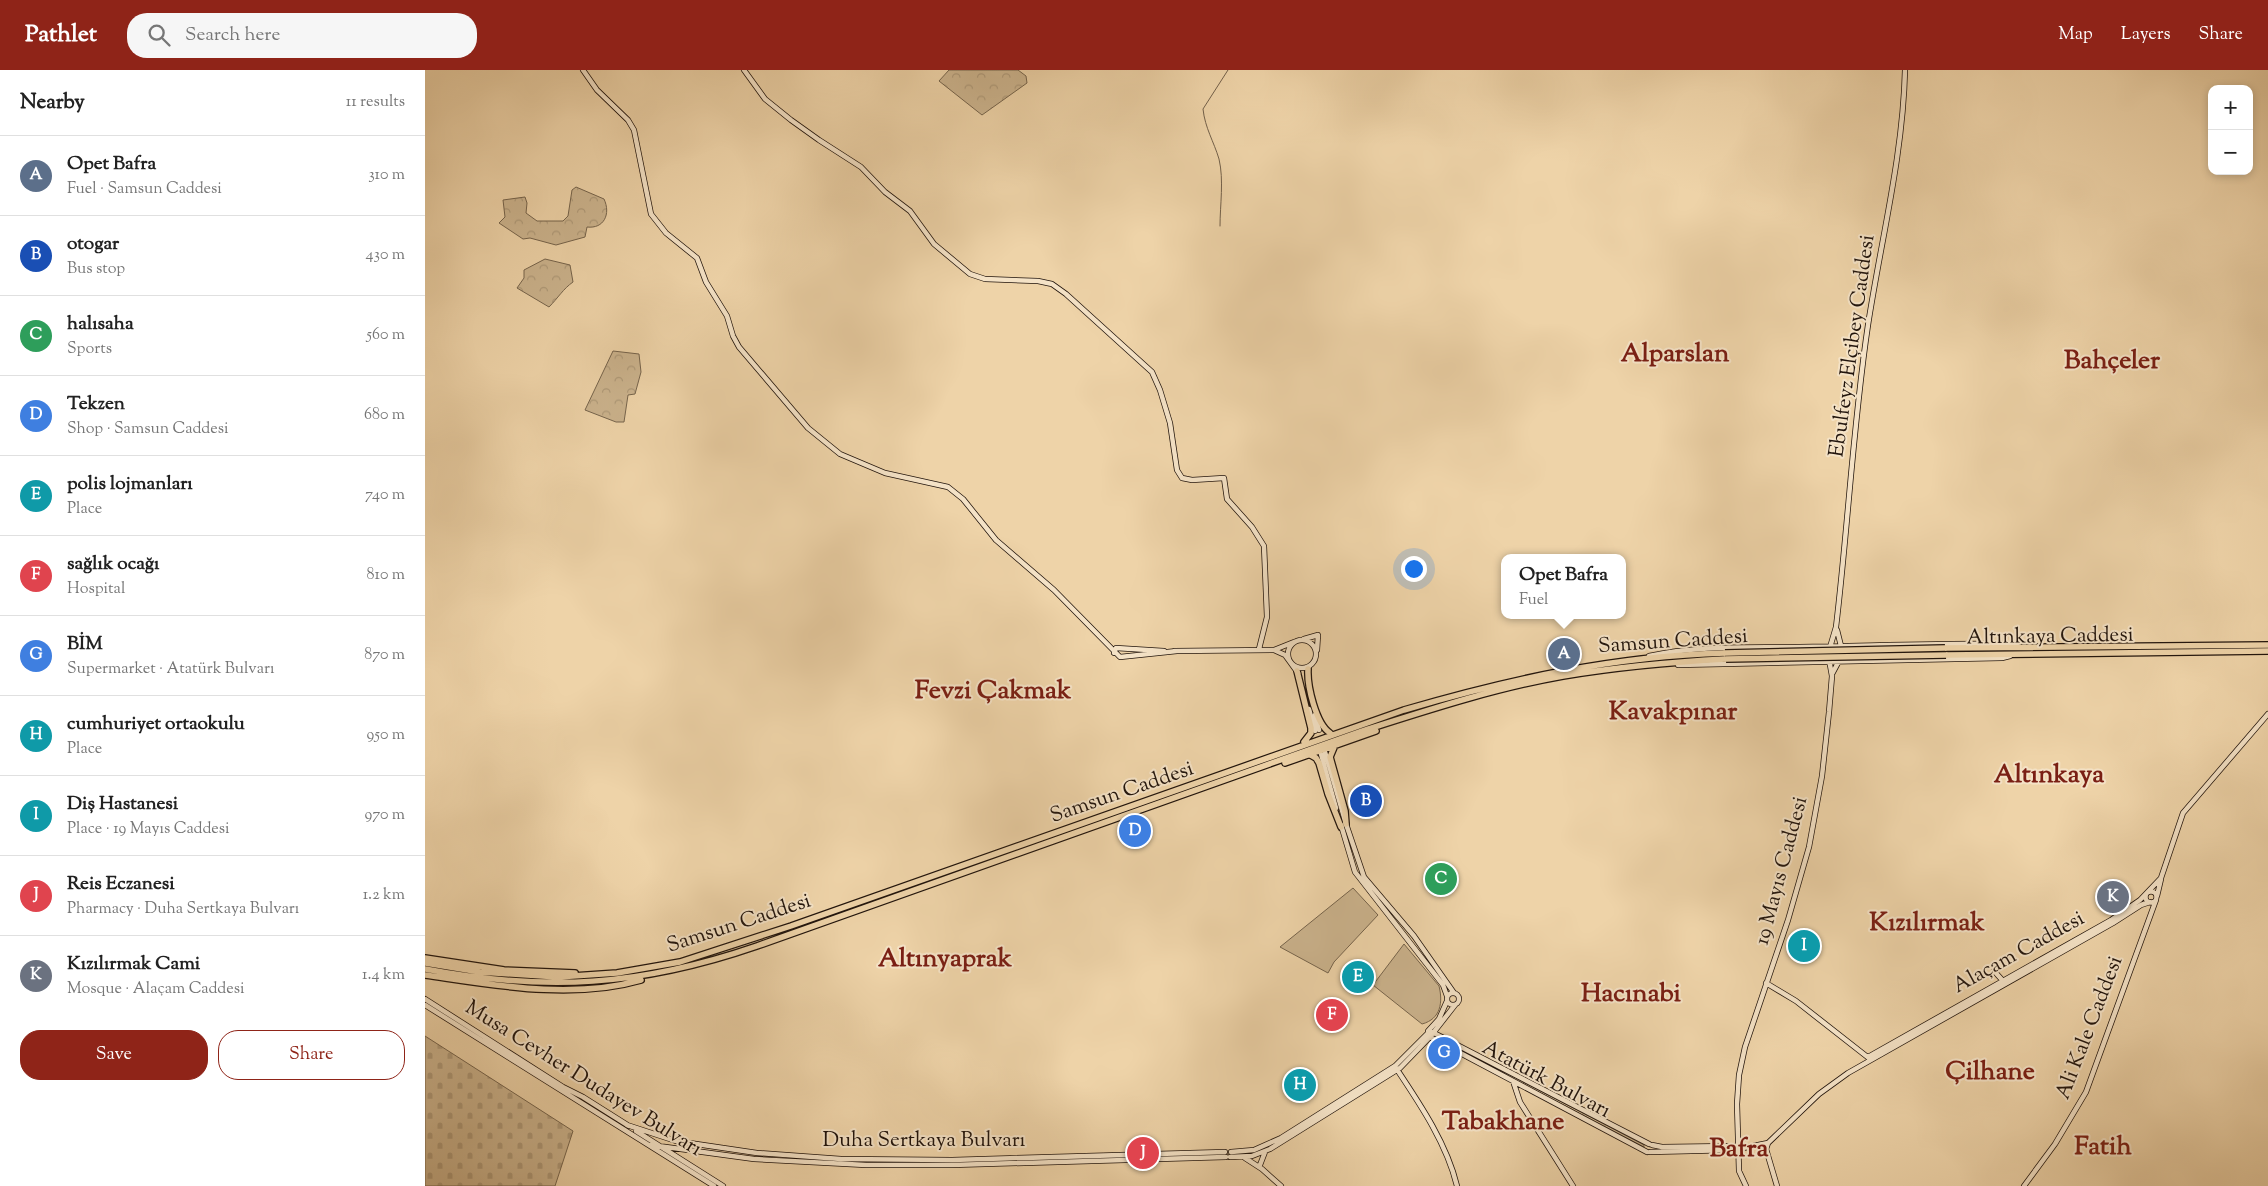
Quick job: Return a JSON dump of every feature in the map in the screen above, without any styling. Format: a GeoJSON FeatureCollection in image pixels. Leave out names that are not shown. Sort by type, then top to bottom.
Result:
{"type":"FeatureCollection","features":[{"type":"Feature","properties":{"kind":"highway","name":"Altınkaya Caddesi"},"geometry":{"type":"LineString","coordinates":[[1832,655],[2021,648],[2268,644]]}},
{"type":"Feature","properties":{"kind":"highway","name":"Altınkaya Caddesi"},"geometry":{"type":"LineString","coordinates":[[1946,652],[2015,655],[2268,651]]}},
{"type":"Feature","properties":{"kind":"highway","name":"Samsun Caddesi"},"geometry":{"type":"LineString","coordinates":[[425,963],[480,972],[521,976],[577,976],[642,969],[680,962],[721,950],[1470,691],[1530,676],[1586,665],[1639,658],[1832,655]]}},
{"type":"Feature","properties":{"kind":"highway","name":"Samsun Caddesi"},"geometry":{"type":"LineString","coordinates":[[1406,714],[1544,680],[1652,664],[1725,656]]}},
{"type":"Feature","properties":{"kind":"highway"},"geometry":{"type":"LineString","coordinates":[[1310,667],[1308,678],[1321,725],[1330,733]]}},
{"type":"Feature","properties":{"kind":"highway"},"geometry":{"type":"LineString","coordinates":[[1297,671],[1311,728],[1311,733],[1304,742]]}},
{"type":"Feature","properties":{"kind":"highway"},"geometry":{"type":"LineString","coordinates":[[1392,711],[1406,714],[1402,722],[1244,777],[1229,775],[1242,763],[1392,711]]}},
{"type":"Feature","properties":{"kind":"highway"},"geometry":{"type":"LineString","coordinates":[[1335,745],[1330,757],[1345,811],[1343,826]]}},
{"type":"Feature","properties":{"kind":"highway"},"geometry":{"type":"LineString","coordinates":[[1309,754],[1316,758],[1319,763],[1327,794],[1343,826]]}},
{"type":"Feature","properties":{"kind":"highway","name":"Samsun Caddesi"},"geometry":{"type":"LineString","coordinates":[[425,969],[487,980],[555,984],[604,982],[667,972],[705,963],[1187,795],[1229,775]]}},
{"type":"Feature","properties":{"kind":"highway"},"geometry":{"type":"LineString","coordinates":[[425,958],[504,970],[537,972],[642,969]]}},
{"type":"Feature","properties":{"kind":"highway"},"geometry":{"type":"LineString","coordinates":[[425,975],[479,985],[523,988],[598,988],[619,986],[667,972]]}},
{"type":"Feature","properties":{"kind":"main road"},"geometry":{"type":"LineString","coordinates":[[583,70],[597,90],[627,120],[634,130],[647,198],[651,214],[658,226],[697,258],[705,282],[727,316],[733,336],[739,347],[808,428],[840,454],[885,473],[948,487],[963,499],[996,540],[1078,614],[1114,654],[1120,658],[1177,651]]}},
{"type":"Feature","properties":{"kind":"main road"},"geometry":{"type":"LineString","coordinates":[[744,70],[765,98],[791,120],[861,166],[885,192],[910,211],[934,244],[970,274],[985,279],[1038,281],[1052,284],[1066,294],[1152,372],[1160,390],[1170,423],[1177,470],[1183,478],[1191,480],[1224,478],[1227,499],[1252,528],[1264,546],[1267,617],[1259,649]]}},
{"type":"Feature","properties":{"kind":"main road","name":"Ebulfeyz Elçibey Caddesi"},"geometry":{"type":"LineString","coordinates":[[1832,655],[1864,354],[1897,159],[1904,103],[1905,70]]}},
{"type":"Feature","properties":{"kind":"main road","name":"Ebulfeyz Elçibey Caddesi"},"geometry":{"type":"LineString","coordinates":[[1836,627],[1841,654]]}},
{"type":"Feature","properties":{"kind":"main road"},"geometry":{"type":"LineString","coordinates":[[1114,654],[1116,648],[1177,651],[1274,650],[1318,635],[1316,656],[1305,679],[1317,731],[1297,671],[1285,656],[1274,650]]}},
{"type":"Feature","properties":{"kind":"main road"},"geometry":{"type":"LineString","coordinates":[[1310,667],[1299,668],[1291,663],[1289,650],[1298,641],[1303,640],[1311,643],[1316,656]]}},
{"type":"Feature","properties":{"kind":"main road"},"geometry":{"type":"LineString","coordinates":[[1652,664],[1832,655],[1841,646],[2013,644],[2021,648]]}},
{"type":"Feature","properties":{"kind":"main road"},"geometry":{"type":"LineString","coordinates":[[1639,658],[1686,650],[2002,658],[2015,655]]}},
{"type":"Feature","properties":{"kind":"main road","name":"19 Mayıs Caddesi"},"geometry":{"type":"LineString","coordinates":[[1832,655],[1841,654]]}},
{"type":"Feature","properties":{"kind":"main road","name":"19 Mayıs Caddesi"},"geometry":{"type":"LineString","coordinates":[[1746,1186],[1739,1171],[1737,1104],[1740,1065],[1809,847],[1822,776],[1832,676],[1832,655]]}},
{"type":"Feature","properties":{"kind":"main road","name":"19 Mayıs Caddesi"},"geometry":{"type":"LineString","coordinates":[[1832,655],[1832,676]]}},
{"type":"Feature","properties":{"kind":"main road","name":"Alaçam Caddesi"},"geometry":{"type":"LineString","coordinates":[[2101,928],[2133,906],[2161,878],[2183,813],[2268,714]]}},
{"type":"Feature","properties":{"kind":"main road"},"geometry":{"type":"LineString","coordinates":[[1323,753],[1355,872],[1443,985],[1448,1004],[1455,1005]]}},
{"type":"Feature","properties":{"kind":"main road"},"geometry":{"type":"LineString","coordinates":[[1243,1158],[1265,1152],[1365,1092],[1368,1087],[1396,1068],[1430,1037],[1459,999],[1414,936],[1364,877],[1343,826]]}},
{"type":"Feature","properties":{"kind":"main road","name":"Ali Kale Caddesi"},"geometry":{"type":"LineString","coordinates":[[2024,1186],[2055,1144],[2086,1092],[2156,899],[2161,878]]}},
{"type":"Feature","properties":{"kind":"main road"},"geometry":{"type":"LineString","coordinates":[[2150,902],[2146,898],[2148,893],[2154,892],[2156,899]]}},
{"type":"Feature","properties":{"kind":"main road","name":"Alaçam Caddesi"},"geometry":{"type":"LineString","coordinates":[[1768,1143],[1825,1089],[1870,1058],[2004,981],[2141,905],[2156,899]]}},
{"type":"Feature","properties":{"kind":"main road"},"geometry":{"type":"LineString","coordinates":[[1994,971],[2004,981]]}},
{"type":"Feature","properties":{"kind":"main road"},"geometry":{"type":"LineString","coordinates":[[1767,983],[1796,1001],[1870,1058]]}},
{"type":"Feature","properties":{"kind":"main road"},"geometry":{"type":"LineString","coordinates":[[1396,1068],[1439,1019],[1447,999],[1454,993]]}},
{"type":"Feature","properties":{"kind":"main road","name":"Musa Cevher Dudayev Bulvarı"},"geometry":{"type":"LineString","coordinates":[[425,999],[723,1186]]}},
{"type":"Feature","properties":{"kind":"main road","name":"Musa Cevher Dudayev Bulvarı"},"geometry":{"type":"LineString","coordinates":[[425,1006],[715,1186]]}},
{"type":"Feature","properties":{"kind":"main road"},"geometry":{"type":"LineString","coordinates":[[1428,1031],[1434,1032],[1650,1145],[1662,1147],[1733,1146],[1739,1148]]}},
{"type":"Feature","properties":{"kind":"main road"},"geometry":{"type":"LineString","coordinates":[[1428,1031],[1430,1037]]}},
{"type":"Feature","properties":{"kind":"main road","name":"Atatürk Bulvarı"},"geometry":{"type":"LineString","coordinates":[[1430,1037],[1649,1152]]}},
{"type":"Feature","properties":{"kind":"main road"},"geometry":{"type":"LineString","coordinates":[[1396,1068],[1437,1135],[1453,1170],[1457,1186]]}},
{"type":"Feature","properties":{"kind":"main road"},"geometry":{"type":"LineString","coordinates":[[1515,1075],[1513,1081],[1520,1102],[1573,1186]]}},
{"type":"Feature","properties":{"kind":"main road","name":"Duha Sertkaya Bulvarı"},"geometry":{"type":"LineString","coordinates":[[627,1125],[666,1139],[722,1151],[793,1162],[952,1165],[1228,1154],[1261,1148],[1368,1087]]}},
{"type":"Feature","properties":{"kind":"main road"},"geometry":{"type":"LineString","coordinates":[[1650,1145],[1645,1147],[1649,1152],[1739,1148],[1768,1143],[1766,1149],[1777,1186]]}},
{"type":"Feature","properties":{"kind":"main road","name":"Duha Sertkaya Bulvarı"},"geometry":{"type":"LineString","coordinates":[[651,1145],[841,1159],[952,1160],[1228,1154]]}},
{"type":"Feature","properties":{"kind":"main road"},"geometry":{"type":"LineString","coordinates":[[1247,1152],[1281,1186]]}},
{"type":"Feature","properties":{"kind":"main road"},"geometry":{"type":"LineString","coordinates":[[1261,1167],[1265,1152]]}},
{"type":"Feature","properties":{"kind":"main road"},"geometry":{"type":"LineString","coordinates":[[1228,1154],[1243,1158],[1261,1167]]}},
{"type":"Feature","properties":{"kind":"main road"},"geometry":{"type":"LineString","coordinates":[[793,1156],[793,1162]]}},
{"type":"Feature","properties":{"kind":"green space"},"geometry":{"type":"Polygon","coordinates":[[[949,70],[1018,70],[1026,76],[1027,83],[982,115],[939,81],[949,70]]]}},
{"type":"Feature","properties":{"kind":"green space"},"geometry":{"type":"Polygon","coordinates":[[[576,187],[604,199],[607,210],[602,223],[598,226],[587,227],[585,237],[556,245],[530,238],[523,239],[499,223],[505,217],[503,200],[525,197],[527,203],[526,213],[537,221],[563,221],[568,216],[572,190],[576,187]]]}},
{"type":"Feature","properties":{"kind":"green space"},"geometry":{"type":"Polygon","coordinates":[[[545,259],[570,265],[573,282],[549,307],[517,288],[524,278],[524,270],[545,259]]]}},
{"type":"Feature","properties":{"kind":"green space"},"geometry":{"type":"Polygon","coordinates":[[[613,351],[639,354],[641,372],[635,394],[628,395],[624,422],[616,422],[585,410],[613,351]]]}},
{"type":"Feature","properties":{"kind":"green space"},"geometry":{"type":"Polygon","coordinates":[[[1449,868],[1455,880],[1432,890],[1427,877],[1449,868]]]}},
{"type":"Feature","properties":{"kind":"green space"},"geometry":{"type":"Polygon","coordinates":[[[1353,888],[1378,915],[1334,962],[1328,973],[1280,947],[1353,888]]]}},
{"type":"Feature","properties":{"kind":"green space"},"geometry":{"type":"Polygon","coordinates":[[[1404,944],[1439,986],[1441,998],[1437,1014],[1428,1022],[1422,1024],[1373,985],[1404,944]]]}},
{"type":"Feature","properties":{"kind":"green space"},"geometry":{"type":"Polygon","coordinates":[[[425,1036],[573,1131],[555,1186],[425,1186],[425,1036]]]}},
{"type":"Feature","properties":{"kind":"green space"},"geometry":{"type":"Polygon","coordinates":[[[1436,1036],[1505,1072],[1504,1074],[1435,1038],[1436,1036]]]}},
{"type":"Feature","properties":{"kind":"green space"},"geometry":{"type":"Polygon","coordinates":[[[1524,1082],[1644,1145],[1644,1147],[1523,1084],[1524,1082]]]}},
{"type":"Feature","properties":{"kind":"green space"},"geometry":{"type":"Polygon","coordinates":[[[796,1158],[841,1161],[948,1163],[841,1162],[796,1158]]]}},
{"type":"Feature","properties":{"kind":"waterway"},"geometry":{"type":"LineString","coordinates":[[1220,226],[1222,184],[1219,159],[1203,109],[1228,70]]}},
{"type":"Feature","properties":{"kind":"place","name":"Opet Bafra"},"geometry":{"type":"Point","coordinates":[1564,654]}},
{"type":"Feature","properties":{"kind":"place","name":"otogar"},"geometry":{"type":"Point","coordinates":[1366,801]}},
{"type":"Feature","properties":{"kind":"place","name":"Tekzen"},"geometry":{"type":"Point","coordinates":[1135,831]}},
{"type":"Feature","properties":{"kind":"place","name":"halısaha"},"geometry":{"type":"Point","coordinates":[1441,879]}},
{"type":"Feature","properties":{"kind":"place","name":"Kızılırmak Cami"},"geometry":{"type":"Point","coordinates":[2113,897]}},
{"type":"Feature","properties":{"kind":"place","name":"Diş Hastanesi"},"geometry":{"type":"Point","coordinates":[1804,946]}},
{"type":"Feature","properties":{"kind":"place","name":"polis lojmanları"},"geometry":{"type":"Point","coordinates":[1358,977]}},
{"type":"Feature","properties":{"kind":"place","name":"sağlık ocağı"},"geometry":{"type":"Point","coordinates":[1332,1015]}},
{"type":"Feature","properties":{"kind":"place","name":"BİM"},"geometry":{"type":"Point","coordinates":[1444,1053]}},
{"type":"Feature","properties":{"kind":"place","name":"cumhuriyet ortaokulu"},"geometry":{"type":"Point","coordinates":[1300,1085]}},
{"type":"Feature","properties":{"kind":"place","name":"Reis Eczanesi"},"geometry":{"type":"Point","coordinates":[1143,1153]}},
{"type":"Feature","properties":{"kind":"district","name":"Alparslan"},"geometry":{"type":"Point","coordinates":[1675,354]}},
{"type":"Feature","properties":{"kind":"district","name":"Bahçeler"},"geometry":{"type":"Point","coordinates":[2112,361]}},
{"type":"Feature","properties":{"kind":"district","name":"Fevzi Çakmak"},"geometry":{"type":"Point","coordinates":[993,691]}},
{"type":"Feature","properties":{"kind":"district","name":"Kavakpınar"},"geometry":{"type":"Point","coordinates":[1673,712]}},
{"type":"Feature","properties":{"kind":"district","name":"Altınkaya"},"geometry":{"type":"Point","coordinates":[2049,775]}},
{"type":"Feature","properties":{"kind":"district","name":"Kızılırmak"},"geometry":{"type":"Point","coordinates":[1927,923]}},
{"type":"Feature","properties":{"kind":"district","name":"Altınyaprak"},"geometry":{"type":"Point","coordinates":[945,959]}},
{"type":"Feature","properties":{"kind":"district","name":"Hacınabi"},"geometry":{"type":"Point","coordinates":[1631,994]}},
{"type":"Feature","properties":{"kind":"district","name":"Çilhane"},"geometry":{"type":"Point","coordinates":[1990,1072]}},
{"type":"Feature","properties":{"kind":"district","name":"Tabakhane"},"geometry":{"type":"Point","coordinates":[1503,1122]}},
{"type":"Feature","properties":{"kind":"district","name":"Fatih"},"geometry":{"type":"Point","coordinates":[2103,1147]}},
{"type":"Feature","properties":{"kind":"district","name":"Bafra"},"geometry":{"type":"Point","coordinates":[1739,1149]}}]}
